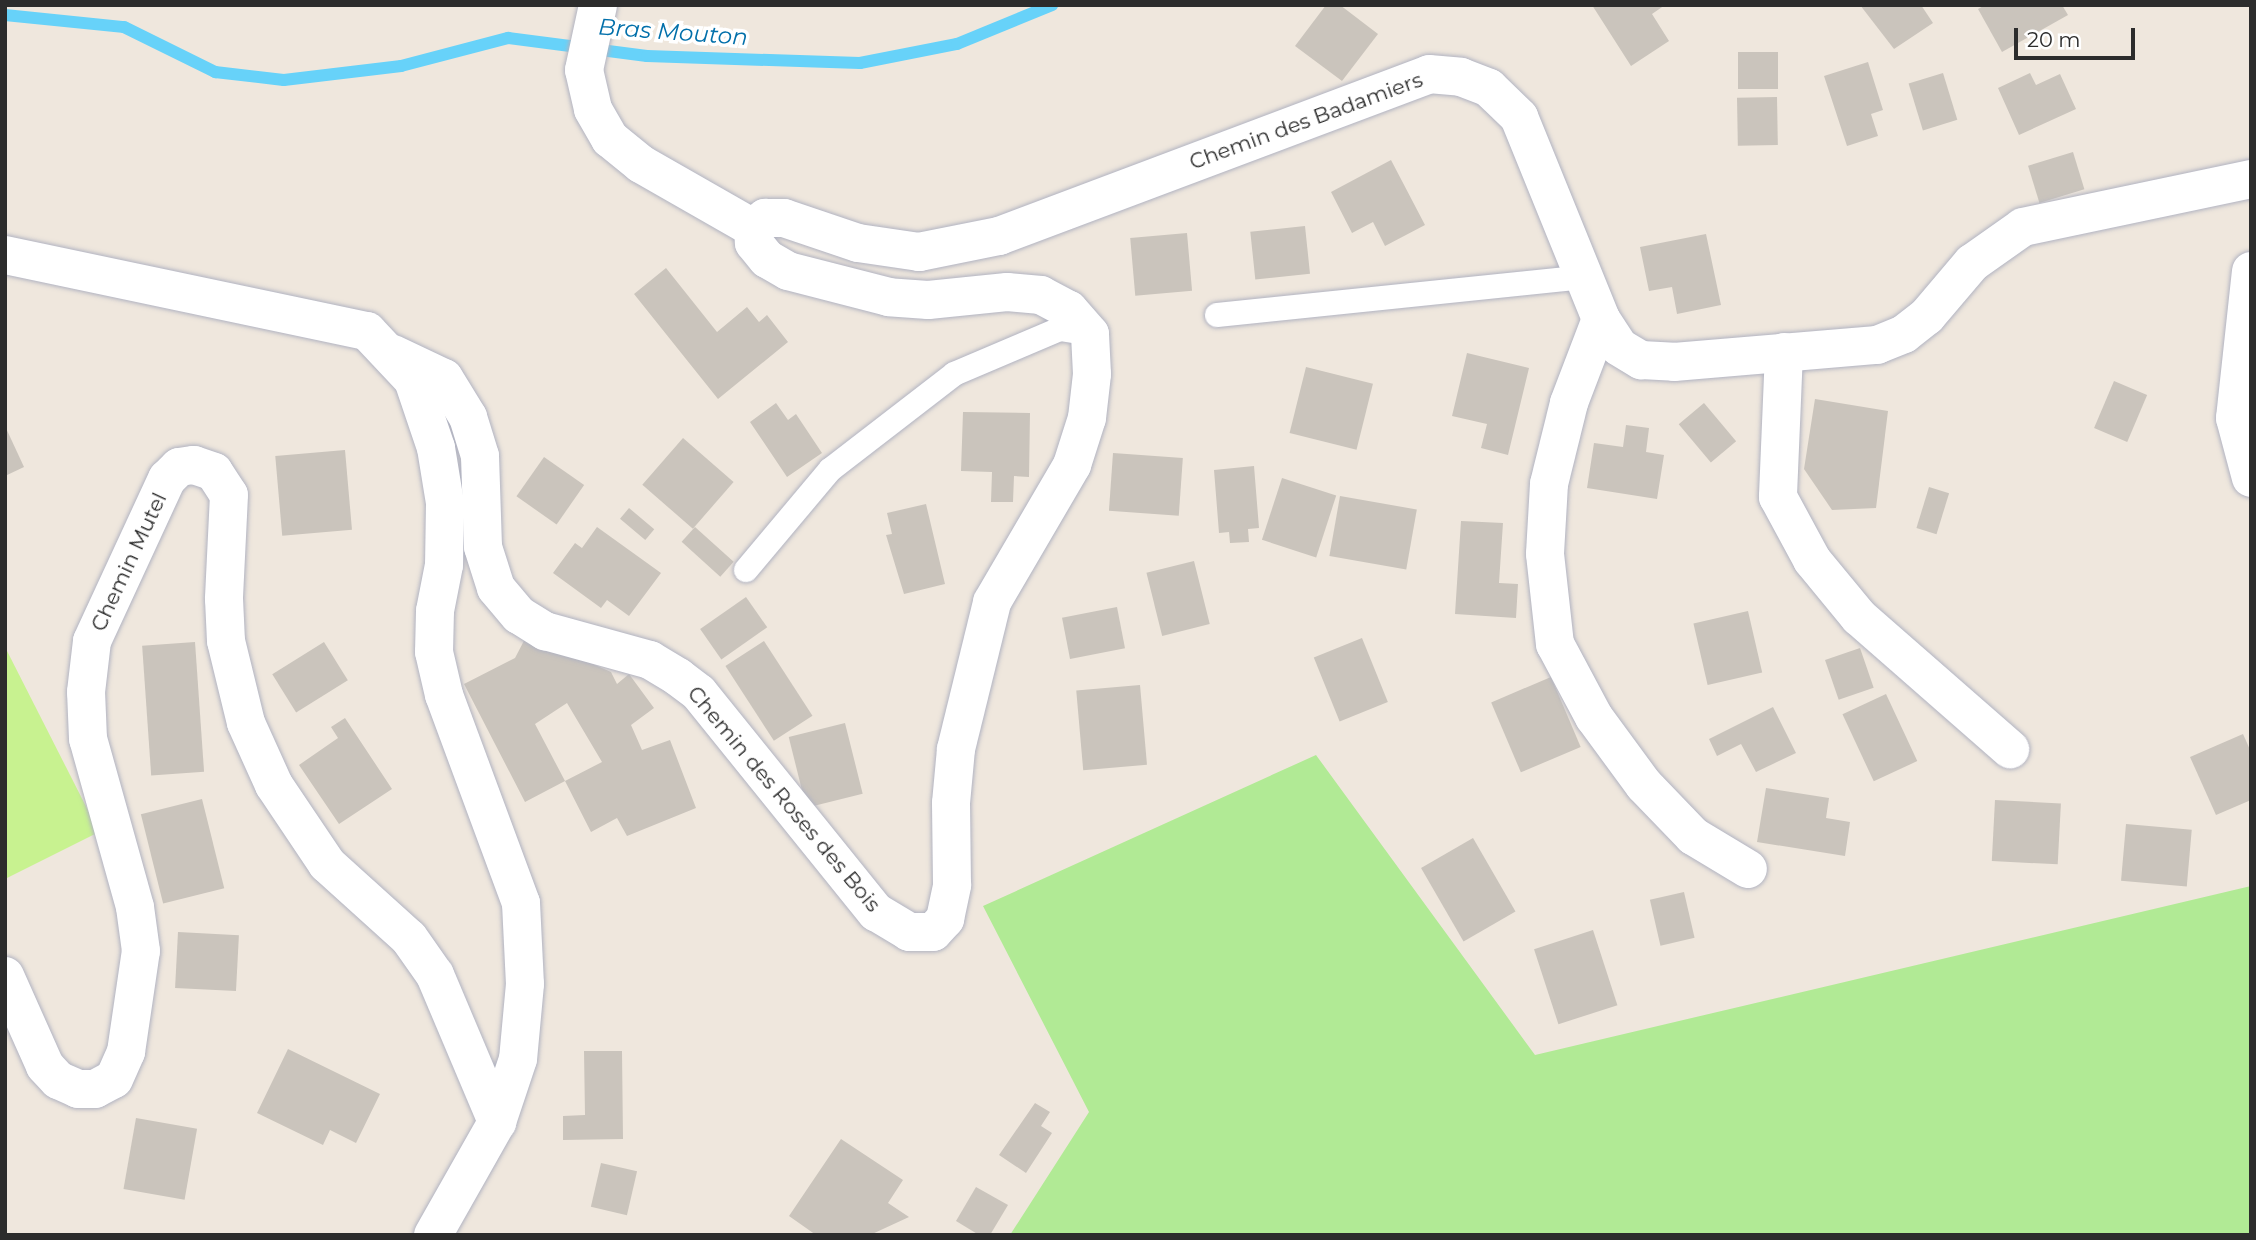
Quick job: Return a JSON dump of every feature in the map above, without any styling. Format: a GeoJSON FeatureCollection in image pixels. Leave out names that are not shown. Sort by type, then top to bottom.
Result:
{"type":"FeatureCollection","features":[{"type":"Feature","properties":{"kind":"street"},"geometry":{"type":"LineString","coordinates":[[598,5],[584,70],[593,109],[610,139],[641,164],[753,228],[754,243],[767,259],[788,271],[889,297],[928,300],[1007,292],[1041,295],[1069,310],[1090,334]]}},
{"type":"Feature","properties":{"kind":"street","name":"Chemin des Badamiers"},"geometry":{"type":"LineString","coordinates":[[753,228],[765,218],[784,218],[858,243],[919,252],[999,236],[1429,74],[1461,77],[1489,88],[1519,117],[1601,319],[1619,346],[1641,360],[1877,345],[1904,334],[1927,316],[1972,263],[2023,227],[2251,179]]}},
{"type":"Feature","properties":{"kind":"street"},"geometry":{"type":"LineString","coordinates":[[5,255],[367,331],[393,354],[413,380],[436,448],[445,503],[444,565],[435,611],[434,652],[444,695],[521,903],[525,984],[518,1059],[497,1122],[433,1235]]}},
{"type":"Feature","properties":{"kind":"street"},"geometry":{"type":"LineString","coordinates":[[2251,271],[2235,418],[2251,478]]}},
{"type":"Feature","properties":{"kind":"street"},"geometry":{"type":"LineString","coordinates":[[1601,319],[1569,402],[1549,484],[1545,554],[1555,645],[1594,717],[1644,785],[1693,836],[1748,869]]}},
{"type":"Feature","properties":{"kind":"street","name":"Chemin des Roses des Bois"},"geometry":{"type":"LineString","coordinates":[[393,354],[444,378],[468,417],[480,456],[483,547],[496,588],[519,615],[545,631],[650,660],[699,693],[876,912],[909,932],[933,932],[945,919],[952,885],[956,749],[992,601],[1072,465],[1087,418],[1090,334]]}},
{"type":"Feature","properties":{"kind":"street"},"geometry":{"type":"LineString","coordinates":[[1784,352],[1778,497],[1812,560],[1859,617],[2011,749]]}},
{"type":"Feature","properties":{"kind":"street","name":"Chemin Mutel"},"geometry":{"type":"LineString","coordinates":[[5,976],[45,1066],[58,1080],[78,1089],[95,1089],[114,1079],[127,1052],[141,951],[135,907],[88,739],[86,692],[92,641],[167,479],[179,467],[194,465],[214,472],[229,495],[223,599],[226,641],[246,723],[269,773],[306,838],[327,864],[409,938],[435,975],[497,1122]]}},
{"type":"Feature","properties":{"kind":"lane"},"geometry":{"type":"LineString","coordinates":[[1217,315],[1584,276]]}},
{"type":"Feature","properties":{"kind":"lane"},"geometry":{"type":"LineString","coordinates":[[746,570],[831,470],[954,374],[1060,329],[1090,334]]}},
{"type":"Feature","properties":{"kind":"green space"},"geometry":{"type":"Polygon","coordinates":[[[5,647],[99,832],[5,879],[5,647]]]}},
{"type":"Feature","properties":{"kind":"green space"},"geometry":{"type":"Polygon","coordinates":[[[1316,755],[1535,1055],[2251,886],[2251,1235],[1010,1235],[1089,1112],[983,906],[1316,755]]]}},
{"type":"Feature","properties":{"kind":"building"},"geometry":{"type":"Polygon","coordinates":[[[1326,5],[1340,5],[1378,34],[1342,81],[1295,46],[1326,5]]]}},
{"type":"Feature","properties":{"kind":"building"},"geometry":{"type":"Polygon","coordinates":[[[1592,5],[1665,5],[1652,14],[1669,41],[1631,66],[1592,5]]]}},
{"type":"Feature","properties":{"kind":"building"},"geometry":{"type":"Polygon","coordinates":[[[1860,5],[1921,5],[1933,23],[1894,49],[1860,5]]]}},
{"type":"Feature","properties":{"kind":"building"},"geometry":{"type":"Polygon","coordinates":[[[1985,5],[2062,5],[2068,15],[2002,52],[1978,9],[1985,5]]]}},
{"type":"Feature","properties":{"kind":"building"},"geometry":{"type":"Polygon","coordinates":[[[1738,52],[1778,52],[1778,89],[1738,89],[1738,52]]]}},
{"type":"Feature","properties":{"kind":"building"},"geometry":{"type":"Polygon","coordinates":[[[1868,62],[1883,110],[1871,114],[1878,136],[1847,146],[1824,76],[1868,62]]]}},
{"type":"Feature","properties":{"kind":"building"},"geometry":{"type":"Polygon","coordinates":[[[1943,73],[1957,120],[1923,130],[1909,84],[1943,73]]]}},
{"type":"Feature","properties":{"kind":"building"},"geometry":{"type":"Polygon","coordinates":[[[2030,73],[2036,85],[2060,74],[2076,109],[2019,135],[1998,88],[2030,73]]]}},
{"type":"Feature","properties":{"kind":"building"},"geometry":{"type":"Polygon","coordinates":[[[1777,97],[1778,145],[1738,146],[1737,98],[1777,97]]]}},
{"type":"Feature","properties":{"kind":"building"},"geometry":{"type":"Polygon","coordinates":[[[2073,152],[2084,189],[2039,203],[2028,166],[2073,152]]]}},
{"type":"Feature","properties":{"kind":"building"},"geometry":{"type":"Polygon","coordinates":[[[1391,160],[1425,225],[1385,246],[1373,222],[1352,233],[1331,192],[1391,160]]]}},
{"type":"Feature","properties":{"kind":"building"},"geometry":{"type":"Polygon","coordinates":[[[1305,226],[1310,274],[1255,279],[1250,232],[1305,226]]]}},
{"type":"Feature","properties":{"kind":"building"},"geometry":{"type":"Polygon","coordinates":[[[1187,233],[1192,291],[1135,296],[1130,238],[1187,233]]]}},
{"type":"Feature","properties":{"kind":"building"},"geometry":{"type":"Polygon","coordinates":[[[1706,234],[1721,305],[1677,314],[1672,287],[1649,291],[1640,247],[1706,234]]]}},
{"type":"Feature","properties":{"kind":"building"},"geometry":{"type":"Polygon","coordinates":[[[666,268],[717,332],[747,307],[759,322],[767,315],[788,342],[718,399],[634,294],[666,268]]]}},
{"type":"Feature","properties":{"kind":"building"},"geometry":{"type":"Polygon","coordinates":[[[1467,353],[1529,368],[1508,455],[1481,448],[1487,424],[1452,416],[1467,353]]]}},
{"type":"Feature","properties":{"kind":"building"},"geometry":{"type":"Polygon","coordinates":[[[1306,367],[1373,384],[1356,450],[1290,433],[1306,367]]]}},
{"type":"Feature","properties":{"kind":"building"},"geometry":{"type":"Polygon","coordinates":[[[2114,381],[2147,395],[2127,442],[2094,428],[2114,381]]]}},
{"type":"Feature","properties":{"kind":"building"},"geometry":{"type":"Polygon","coordinates":[[[1815,399],[1888,411],[1876,508],[1832,510],[1804,469],[1815,399]]]}},
{"type":"Feature","properties":{"kind":"building"},"geometry":{"type":"Polygon","coordinates":[[[776,403],[788,420],[796,414],[822,453],[787,477],[750,422],[776,403]]]}},
{"type":"Feature","properties":{"kind":"building"},"geometry":{"type":"Polygon","coordinates":[[[1704,403],[1736,441],[1711,463],[1679,424],[1704,403]]]}},
{"type":"Feature","properties":{"kind":"building"},"geometry":{"type":"Polygon","coordinates":[[[963,412],[1030,413],[1029,477],[1014,476],[1013,502],[991,502],[992,472],[961,471],[963,412]]]}},
{"type":"Feature","properties":{"kind":"building"},"geometry":{"type":"Polygon","coordinates":[[[1626,425],[1649,428],[1646,452],[1664,455],[1657,499],[1587,488],[1594,443],[1623,447],[1626,425]]]}},
{"type":"Feature","properties":{"kind":"building"},"geometry":{"type":"Polygon","coordinates":[[[5,426],[24,467],[5,476],[5,426]]]}},
{"type":"Feature","properties":{"kind":"building"},"geometry":{"type":"Polygon","coordinates":[[[683,438],[734,482],[693,529],[642,485],[683,438]]]}},
{"type":"Feature","properties":{"kind":"building"},"geometry":{"type":"Polygon","coordinates":[[[345,450],[352,530],[282,536],[275,456],[345,450]]]}},
{"type":"Feature","properties":{"kind":"building"},"geometry":{"type":"Polygon","coordinates":[[[1113,453],[1183,458],[1179,516],[1109,511],[1113,453]]]}},
{"type":"Feature","properties":{"kind":"building"},"geometry":{"type":"Polygon","coordinates":[[[544,457],[584,485],[557,524],[516,496],[544,457]]]}},
{"type":"Feature","properties":{"kind":"building"},"geometry":{"type":"Polygon","coordinates":[[[1254,466],[1259,528],[1248,529],[1249,542],[1230,543],[1229,532],[1219,533],[1214,470],[1254,466]]]}},
{"type":"Feature","properties":{"kind":"building"},"geometry":{"type":"Polygon","coordinates":[[[1282,478],[1336,496],[1316,557],[1262,540],[1282,478]]]}},
{"type":"Feature","properties":{"kind":"building"},"geometry":{"type":"Polygon","coordinates":[[[1929,487],[1949,493],[1937,534],[1916,528],[1929,487]]]}},
{"type":"Feature","properties":{"kind":"building"},"geometry":{"type":"Polygon","coordinates":[[[1340,496],[1417,510],[1406,570],[1329,556],[1340,496]]]}},
{"type":"Feature","properties":{"kind":"building"},"geometry":{"type":"Polygon","coordinates":[[[926,504],[945,584],[904,594],[886,535],[892,534],[887,513],[926,504]]]}},
{"type":"Feature","properties":{"kind":"building"},"geometry":{"type":"Polygon","coordinates":[[[629,508],[654,529],[645,540],[620,519],[629,508]]]}},
{"type":"Feature","properties":{"kind":"building"},"geometry":{"type":"Polygon","coordinates":[[[1461,521],[1503,523],[1499,583],[1518,584],[1516,618],[1455,614],[1461,521]]]}},
{"type":"Feature","properties":{"kind":"building"},"geometry":{"type":"Polygon","coordinates":[[[597,527],[661,573],[629,616],[607,600],[601,608],[553,573],[575,543],[582,548],[597,527]]]}},
{"type":"Feature","properties":{"kind":"building"},"geometry":{"type":"Polygon","coordinates":[[[695,527],[734,562],[720,577],[682,542],[695,527]]]}},
{"type":"Feature","properties":{"kind":"building"},"geometry":{"type":"Polygon","coordinates":[[[1194,561],[1210,624],[1162,636],[1146,573],[1194,561]]]}},
{"type":"Feature","properties":{"kind":"building"},"geometry":{"type":"Polygon","coordinates":[[[746,597],[767,627],[721,659],[700,629],[746,597]]]}},
{"type":"Feature","properties":{"kind":"building"},"geometry":{"type":"Polygon","coordinates":[[[1117,607],[1125,648],[1070,659],[1062,618],[1117,607]]]}},
{"type":"Feature","properties":{"kind":"building"},"geometry":{"type":"Polygon","coordinates":[[[1748,611],[1762,672],[1708,685],[1693,624],[1748,611]]]}},
{"type":"Feature","properties":{"kind":"building"},"geometry":{"type":"Polygon","coordinates":[[[527,635],[611,672],[617,684],[629,674],[654,708],[631,725],[642,750],[670,740],[696,808],[627,836],[617,818],[591,832],[565,781],[525,802],[464,684],[515,658],[527,635]],[[567,703],[535,724],[565,781],[602,762],[567,703]]]}},
{"type":"Feature","properties":{"kind":"building"},"geometry":{"type":"Polygon","coordinates":[[[1362,638],[1388,702],[1340,721],[1314,657],[1362,638]]]}},
{"type":"Feature","properties":{"kind":"building"},"geometry":{"type":"Polygon","coordinates":[[[764,641],[812,716],[774,741],[725,666],[764,641]]]}},
{"type":"Feature","properties":{"kind":"building"},"geometry":{"type":"Polygon","coordinates":[[[195,642],[204,772],[151,775],[142,646],[195,642]]]}},
{"type":"Feature","properties":{"kind":"building"},"geometry":{"type":"Polygon","coordinates":[[[324,642],[348,680],[296,712],[272,674],[324,642]]]}},
{"type":"Feature","properties":{"kind":"building"},"geometry":{"type":"Polygon","coordinates":[[[1860,648],[1874,688],[1839,700],[1825,660],[1860,648]]]}},
{"type":"Feature","properties":{"kind":"building"},"geometry":{"type":"Polygon","coordinates":[[[1551,677],[1581,747],[1521,772],[1491,702],[1551,677]]]}},
{"type":"Feature","properties":{"kind":"building"},"geometry":{"type":"Polygon","coordinates":[[[1140,685],[1147,765],[1083,770],[1076,691],[1140,685]]]}},
{"type":"Feature","properties":{"kind":"building"},"geometry":{"type":"Polygon","coordinates":[[[1886,694],[1917,761],[1874,781],[1842,714],[1886,694]]]}},
{"type":"Feature","properties":{"kind":"building"},"geometry":{"type":"Polygon","coordinates":[[[1773,707],[1796,753],[1756,772],[1741,744],[1717,756],[1709,739],[1773,707]]]}},
{"type":"Feature","properties":{"kind":"building"},"geometry":{"type":"Polygon","coordinates":[[[345,718],[392,789],[339,824],[299,765],[338,738],[331,727],[345,718]]]}},
{"type":"Feature","properties":{"kind":"building"},"geometry":{"type":"Polygon","coordinates":[[[845,723],[863,794],[806,808],[789,737],[845,723]]]}},
{"type":"Feature","properties":{"kind":"building"},"geometry":{"type":"Polygon","coordinates":[[[2243,734],[2251,752],[2251,800],[2216,815],[2190,757],[2243,734]]]}},
{"type":"Feature","properties":{"kind":"building"},"geometry":{"type":"Polygon","coordinates":[[[1766,788],[1829,798],[1826,818],[1850,822],[1845,856],[1757,842],[1766,788]]]}},
{"type":"Feature","properties":{"kind":"building"},"geometry":{"type":"Polygon","coordinates":[[[202,799],[224,888],[163,904],[141,814],[202,799]]]}},
{"type":"Feature","properties":{"kind":"building"},"geometry":{"type":"Polygon","coordinates":[[[1995,800],[2061,803],[2058,864],[1992,861],[1995,800]]]}},
{"type":"Feature","properties":{"kind":"building"},"geometry":{"type":"Polygon","coordinates":[[[2126,824],[2192,830],[2187,887],[2121,881],[2126,824]]]}},
{"type":"Feature","properties":{"kind":"building"},"geometry":{"type":"Polygon","coordinates":[[[1473,838],[1516,912],[1464,942],[1421,868],[1473,838]]]}},
{"type":"Feature","properties":{"kind":"building"},"geometry":{"type":"Polygon","coordinates":[[[1684,892],[1695,938],[1660,946],[1650,900],[1684,892]]]}},
{"type":"Feature","properties":{"kind":"building"},"geometry":{"type":"Polygon","coordinates":[[[1593,930],[1617,1005],[1558,1024],[1534,949],[1593,930]]]}},
{"type":"Feature","properties":{"kind":"building"},"geometry":{"type":"Polygon","coordinates":[[[178,932],[239,935],[236,991],[175,988],[178,932]]]}},
{"type":"Feature","properties":{"kind":"building"},"geometry":{"type":"Polygon","coordinates":[[[288,1049],[380,1094],[356,1143],[330,1130],[323,1145],[257,1113],[288,1049]]]}},
{"type":"Feature","properties":{"kind":"building"},"geometry":{"type":"Polygon","coordinates":[[[584,1051],[622,1051],[623,1139],[563,1140],[563,1116],[585,1115],[584,1051]]]}},
{"type":"Feature","properties":{"kind":"building"},"geometry":{"type":"Polygon","coordinates":[[[1035,1103],[1050,1112],[1041,1126],[1052,1133],[1026,1173],[999,1155],[1035,1103]]]}},
{"type":"Feature","properties":{"kind":"building"},"geometry":{"type":"Polygon","coordinates":[[[136,1118],[197,1129],[185,1200],[123,1189],[136,1118]]]}},
{"type":"Feature","properties":{"kind":"building"},"geometry":{"type":"Polygon","coordinates":[[[841,1139],[903,1180],[888,1203],[909,1217],[870,1235],[816,1235],[789,1216],[841,1139]]]}},
{"type":"Feature","properties":{"kind":"building"},"geometry":{"type":"Polygon","coordinates":[[[601,1163],[637,1171],[627,1215],[591,1207],[601,1163]]]}},
{"type":"Feature","properties":{"kind":"building"},"geometry":{"type":"Polygon","coordinates":[[[976,1187],[1008,1205],[990,1235],[979,1235],[956,1221],[976,1187]]]}},
{"type":"Feature","properties":{"kind":"waterway","name":"Bras Mouton"},"geometry":{"type":"LineString","coordinates":[[5,15],[124,27],[215,72],[284,80],[401,66],[508,38],[647,56],[860,63],[957,44],[1052,5]]}}]}
